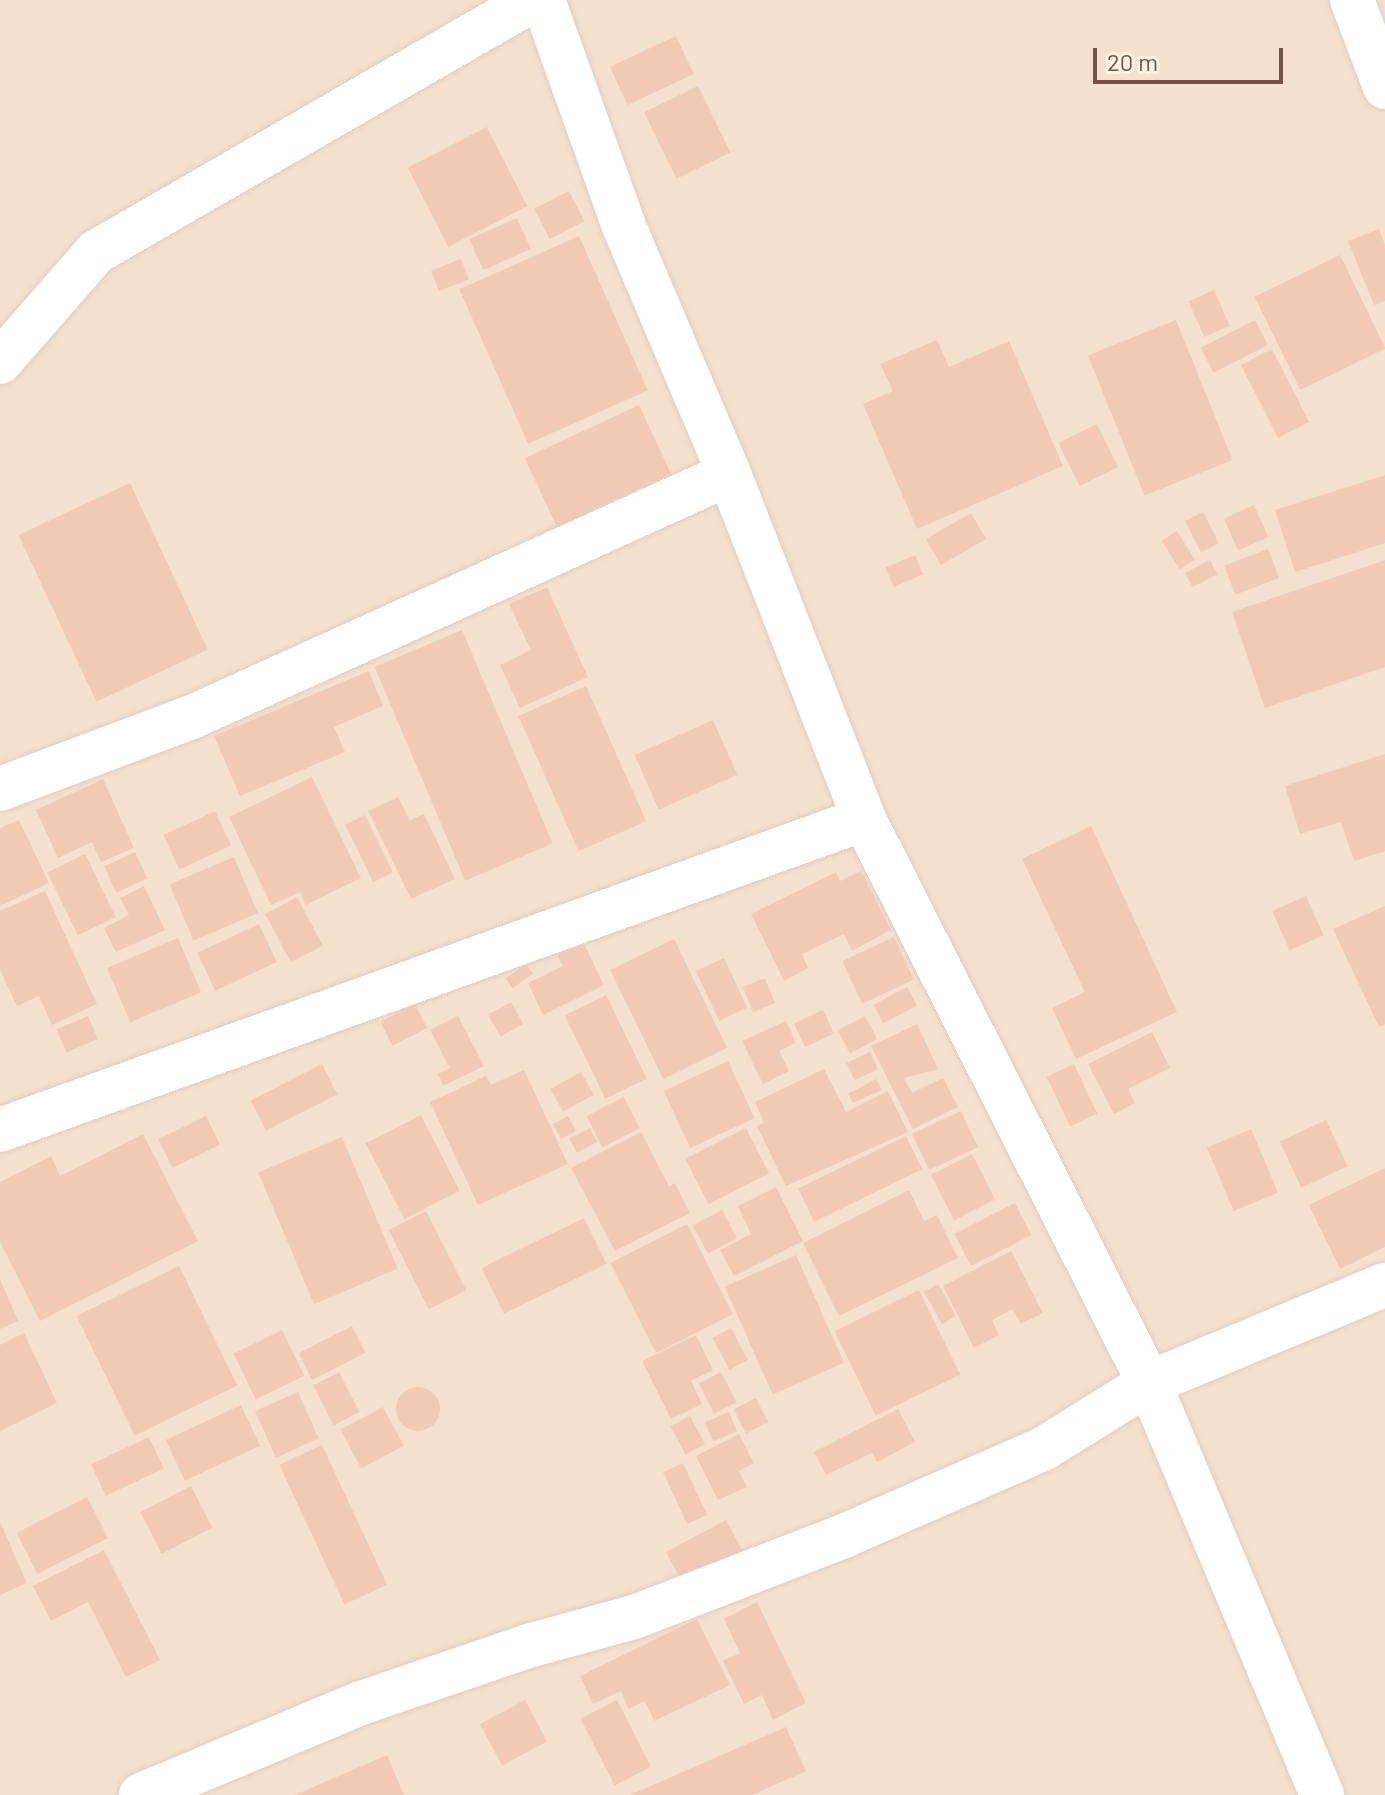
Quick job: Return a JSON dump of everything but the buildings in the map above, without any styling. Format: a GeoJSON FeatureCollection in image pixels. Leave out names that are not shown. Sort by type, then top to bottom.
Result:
{"type":"FeatureCollection","features":[{"type":"Feature","properties":{"kind":"street"},"geometry":{"type":"LineString","coordinates":[[0,362],[96,252],[533,0]]}},
{"type":"Feature","properties":{"kind":"street"},"geometry":{"type":"LineString","coordinates":[[543,0],[623,224],[729,474],[864,819],[1149,1383],[1322,1795]]}},
{"type":"Feature","properties":{"kind":"street"},"geometry":{"type":"LineString","coordinates":[[1352,0],[1385,87]]}},
{"type":"Feature","properties":{"kind":"street"},"geometry":{"type":"LineString","coordinates":[[0,789],[192,717],[729,474]]}},
{"type":"Feature","properties":{"kind":"street"},"geometry":{"type":"LineString","coordinates":[[0,1130],[864,819]]}},
{"type":"Feature","properties":{"kind":"street"},"geometry":{"type":"LineString","coordinates":[[141,1795],[361,1703],[528,1646],[634,1617],[846,1535],[1043,1449],[1149,1383],[1385,1285]]}},
{"type":"Feature","properties":{"kind":"shaded area"},"geometry":{"type":"Polygon","coordinates":[[[0,0],[1385,0],[1385,1795],[0,1795],[0,0]]]}}]}
